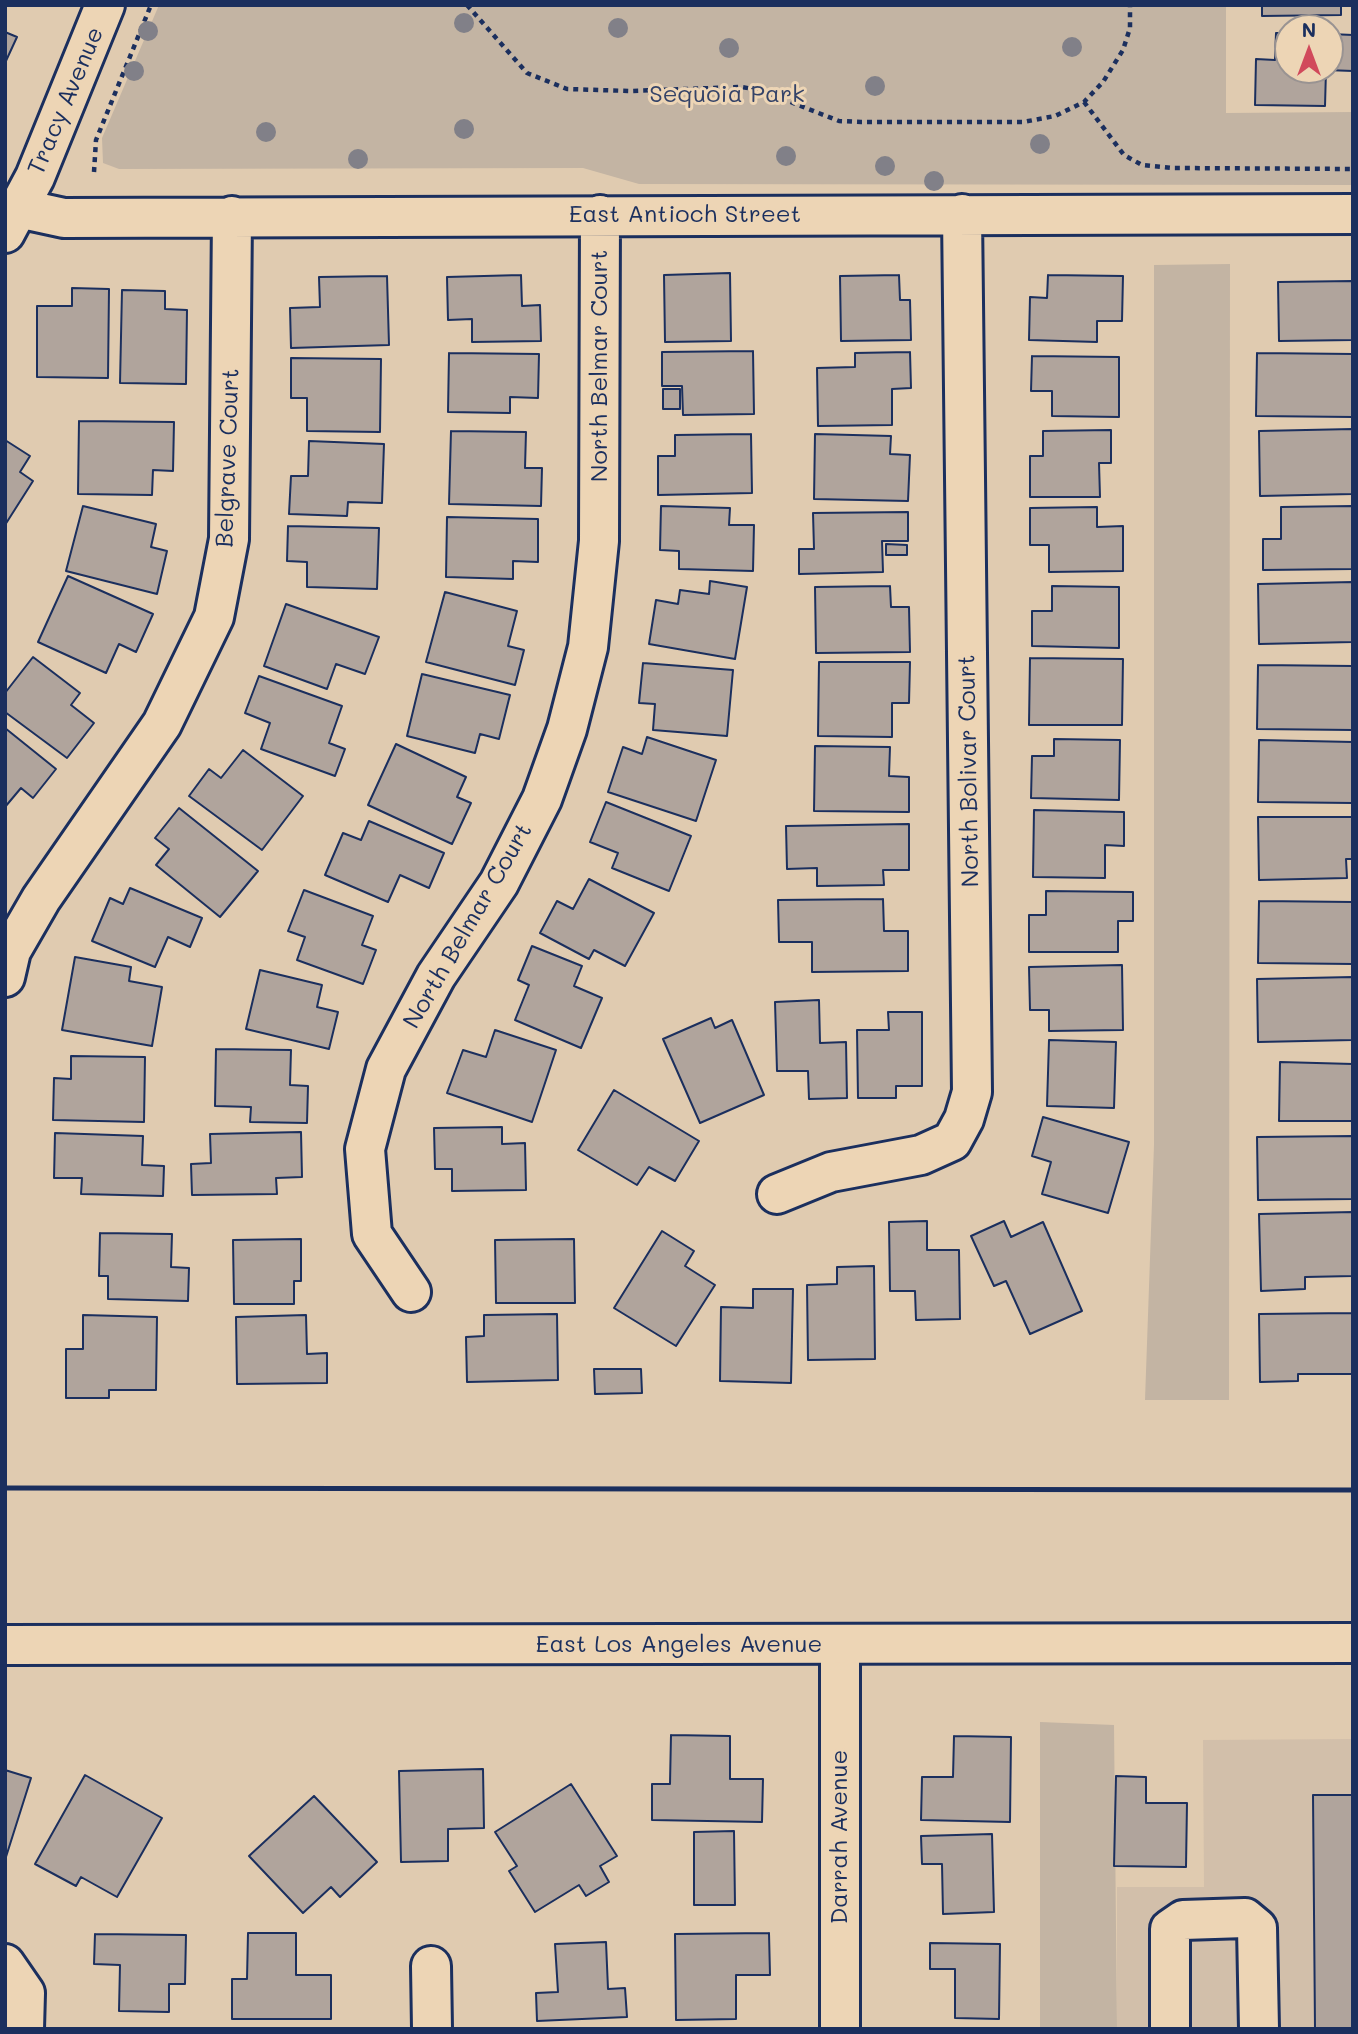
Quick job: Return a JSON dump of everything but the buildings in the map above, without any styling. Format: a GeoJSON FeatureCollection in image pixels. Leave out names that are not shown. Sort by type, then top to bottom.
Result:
{"type":"FeatureCollection","features":[{"type":"Feature","properties":{"kind":"street","name":"Tracy Avenue"},"geometry":{"type":"LineString","coordinates":[[12,221],[35,177],[105,5]]}},
{"type":"Feature","properties":{"kind":"street","name":"North Bolivar Court"},"geometry":{"type":"LineString","coordinates":[[777,1194],[831,1171],[921,1155],[952,1140],[964,1119],[972,1092],[962,214]]}},
{"type":"Feature","properties":{"kind":"street","name":"East Antioch Street"},"geometry":{"type":"LineString","coordinates":[[12,221],[232,216],[1353,214]]}},
{"type":"Feature","properties":{"kind":"street","name":"North Belmar Court"},"geometry":{"type":"LineString","coordinates":[[411,1292],[372,1234],[365,1149],[386,1069],[436,975],[499,883],[542,799],[573,705],[588,647],[599,541],[600,215]]}},
{"type":"Feature","properties":{"kind":"street","name":"Belgrave Court"},"geometry":{"type":"LineString","coordinates":[[5,977],[11,951],[41,899],[163,724],[214,617],[229,539],[232,216]]}},
{"type":"Feature","properties":{"kind":"street","name":"East Los Angeles Avenue"},"geometry":{"type":"LineString","coordinates":[[5,1646],[1353,1643]]}},
{"type":"Feature","properties":{"kind":"street","name":"Darrah Avenue"},"geometry":{"type":"LineString","coordinates":[[839,2029],[840,1644]]}},
{"type":"Feature","properties":{"kind":"street"},"geometry":{"type":"LineString","coordinates":[[1170,2029],[1170,1929],[1183,1920],[1245,1918],[1257,1928],[1259,2029]]}},
{"type":"Feature","properties":{"kind":"street"},"geometry":{"type":"LineString","coordinates":[[5,1964],[25,1993],[24,2029]]}},
{"type":"Feature","properties":{"kind":"street"},"geometry":{"type":"LineString","coordinates":[[431,1966],[432,2029]]}},
{"type":"Feature","properties":{"kind":"path"},"geometry":{"type":"LineString","coordinates":[[94,172],[96,139],[151,5]]}},
{"type":"Feature","properties":{"kind":"path"},"geometry":{"type":"LineString","coordinates":[[467,5],[527,73],[567,89],[630,91],[741,87],[761,90],[839,121],[861,122],[1023,122],[1055,116],[1084,102],[1103,82],[1123,50],[1130,28],[1130,5]]}},
{"type":"Feature","properties":{"kind":"path"},"geometry":{"type":"LineString","coordinates":[[1084,102],[1125,155],[1142,165],[1173,168],[1353,169]]}},
{"type":"Feature","properties":{"kind":"shaded area"},"geometry":{"type":"Polygon","coordinates":[[[1353,1739],[1353,2029],[1117,2029],[1117,1887],[1204,1887],[1203,1740],[1353,1739]]]}},
{"type":"Feature","properties":{"kind":"green space","name":"Sequoia Park"},"geometry":{"type":"Polygon","coordinates":[[[159,5],[1226,5],[1226,113],[1353,112],[1353,185],[639,184],[583,168],[119,169],[103,163],[102,138],[159,5]]]}},
{"type":"Feature","properties":{"kind":"green space"},"geometry":{"type":"Polygon","coordinates":[[[1230,264],[1229,1400],[1145,1400],[1154,1145],[1154,265],[1230,264]]]}},
{"type":"Feature","properties":{"kind":"green space"},"geometry":{"type":"Polygon","coordinates":[[[1040,1722],[1114,1725],[1117,2029],[1040,2029],[1040,1722]]]}},
{"type":"Feature","properties":{"kind":"railway"},"geometry":{"type":"LineString","coordinates":[[5,1488],[1353,1490]]}}]}
